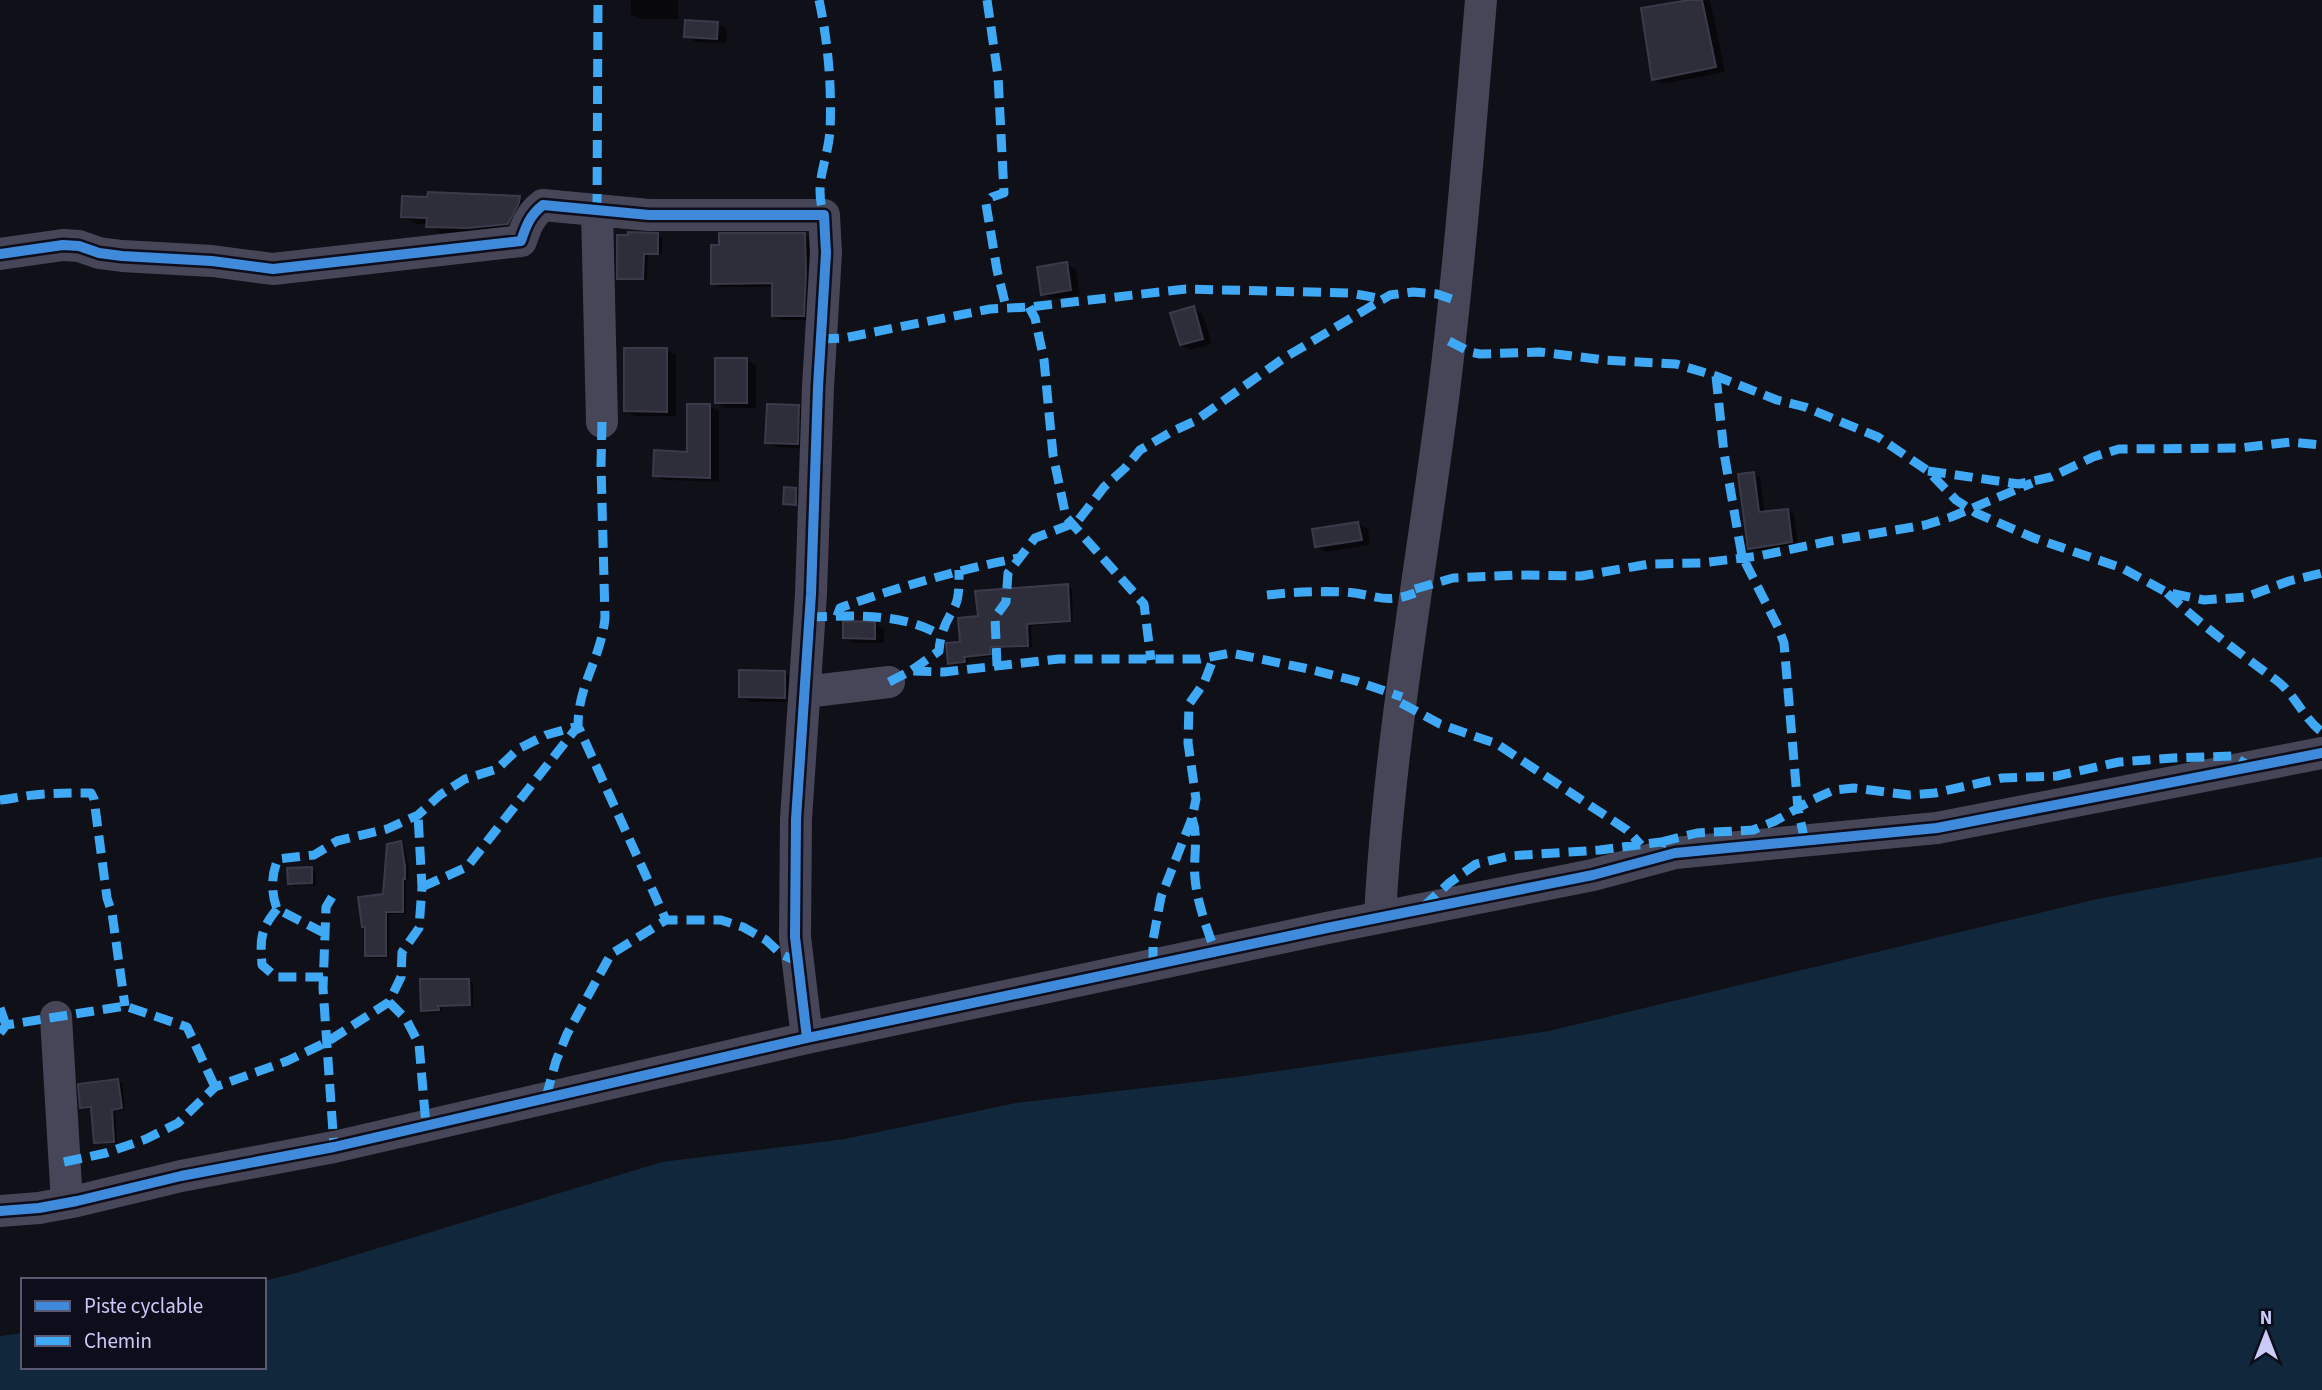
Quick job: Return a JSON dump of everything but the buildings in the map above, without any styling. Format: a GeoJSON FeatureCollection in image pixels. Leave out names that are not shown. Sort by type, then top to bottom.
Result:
{"type":"FeatureCollection","features":[{"type":"Feature","properties":{"kind":"street"},"geometry":{"type":"LineString","coordinates":[[1380,917],[1389,804],[1404,674],[1444,391],[1462,230],[1481,0]]}},
{"type":"Feature","properties":{"kind":"street"},"geometry":{"type":"LineString","coordinates":[[0,254],[63,245],[122,256],[212,261],[273,269],[521,240],[527,222],[543,205],[597,212],[662,215],[824,215],[826,253],[805,692],[797,792],[795,913],[797,962],[807,1038]]}},
{"type":"Feature","properties":{"kind":"street"},"geometry":{"type":"LineString","coordinates":[[597,212],[602,422]]}},
{"type":"Feature","properties":{"kind":"street"},"geometry":{"type":"LineString","coordinates":[[805,692],[889,682]]}},
{"type":"Feature","properties":{"kind":"street"},"geometry":{"type":"LineString","coordinates":[[0,1211],[67,1203],[181,1176],[380,1137],[807,1038],[1380,917],[1579,878],[1675,853],[1903,833],[1948,826],[2322,752]]}},
{"type":"Feature","properties":{"kind":"street"},"geometry":{"type":"LineString","coordinates":[[56,1017],[67,1203]]}},
{"type":"Feature","properties":{"kind":"water"},"geometry":{"type":"Polygon","coordinates":[[[2322,857],[2322,1390],[0,1390],[0,1336],[21,1333],[21,1369],[266,1369],[266,1280],[662,1162],[845,1139],[1016,1103],[1237,1077],[1549,1031],[2097,899],[2322,857]]]}},
{"type":"Feature","properties":{"kind":"marked path"},"geometry":{"type":"LineString","coordinates":[[597,212],[598,0]]}},
{"type":"Feature","properties":{"kind":"marked path"},"geometry":{"type":"LineString","coordinates":[[819,0],[827,48],[830,98],[829,141],[820,192],[824,215]]}},
{"type":"Feature","properties":{"kind":"marked path"},"geometry":{"type":"LineString","coordinates":[[987,0],[998,76],[1004,193],[992,197],[986,204],[1006,307]]}},
{"type":"Feature","properties":{"kind":"marked path"},"geometry":{"type":"LineString","coordinates":[[821,339],[844,338],[990,309],[1186,289],[1350,293],[1384,299]]}},
{"type":"Feature","properties":{"kind":"marked path"},"geometry":{"type":"LineString","coordinates":[[997,666],[995,617],[1006,602],[1008,573],[1035,538],[1077,522],[1104,487],[1140,450],[1195,421],[1284,358],[1390,295],[1413,292],[1437,294],[1454,300]]}},
{"type":"Feature","properties":{"kind":"marked path"},"geometry":{"type":"LineString","coordinates":[[1029,307],[1035,318],[1044,360],[1053,455],[1066,517],[1144,604],[1151,660]]}},
{"type":"Feature","properties":{"kind":"marked path"},"geometry":{"type":"LineString","coordinates":[[1449,341],[1480,354],[1540,352],[1605,360],[1676,364],[1716,376],[1777,400],[1805,407],[1878,437],[1928,471],[1956,500],[1976,513],[2034,538],[2122,568],[2166,592],[2204,600],[2246,597],[2289,581],[2322,573]]}},
{"type":"Feature","properties":{"kind":"marked path"},"geometry":{"type":"LineString","coordinates":[[1716,376],[1724,453],[1742,556],[1784,643],[1798,809],[1805,842]]}},
{"type":"Feature","properties":{"kind":"marked path"},"geometry":{"type":"LineString","coordinates":[[602,422],[605,618],[603,633],[585,684],[578,726],[666,920]]}},
{"type":"Feature","properties":{"kind":"marked path"},"geometry":{"type":"LineString","coordinates":[[1928,471],[2019,484],[2051,477],[2093,457],[2119,449],[2239,448],[2291,442],[2322,445]]}},
{"type":"Feature","properties":{"kind":"marked path"},"geometry":{"type":"LineString","coordinates":[[1415,589],[1453,578],[1581,576],[1649,564],[1701,563],[1759,556],[1925,525],[2032,483]]}},
{"type":"Feature","properties":{"kind":"marked path"},"geometry":{"type":"LineString","coordinates":[[837,616],[840,608],[888,592],[1019,558]]}},
{"type":"Feature","properties":{"kind":"marked path"},"geometry":{"type":"LineString","coordinates":[[912,670],[939,651],[943,629],[957,601],[959,570]]}},
{"type":"Feature","properties":{"kind":"marked path"},"geometry":{"type":"LineString","coordinates":[[1267,595],[1345,592],[1395,598],[1415,593]]}},
{"type":"Feature","properties":{"kind":"marked path"},"geometry":{"type":"LineString","coordinates":[[2167,593],[2206,627],[2283,686],[2309,720],[2322,732]]}},
{"type":"Feature","properties":{"kind":"marked path"},"geometry":{"type":"LineString","coordinates":[[809,617],[860,616],[893,619],[909,622],[940,635]]}},
{"type":"Feature","properties":{"kind":"marked path"},"geometry":{"type":"LineString","coordinates":[[889,682],[910,671],[944,672],[1059,659],[1200,659],[1231,653],[1356,681],[1402,697]]}},
{"type":"Feature","properties":{"kind":"marked path"},"geometry":{"type":"LineString","coordinates":[[1153,965],[1153,940],[1161,897],[1192,818],[1196,799],[1188,743],[1189,704],[1204,683],[1214,657]]}},
{"type":"Feature","properties":{"kind":"marked path"},"geometry":{"type":"LineString","coordinates":[[1401,703],[1440,724],[1497,744],[1627,830],[1641,845]]}},
{"type":"Feature","properties":{"kind":"marked path"},"geometry":{"type":"LineString","coordinates":[[422,887],[467,867],[578,726]]}},
{"type":"Feature","properties":{"kind":"marked path"},"geometry":{"type":"LineString","coordinates":[[324,933],[277,909],[273,884],[278,859],[314,855],[337,841],[387,829],[418,815],[440,795],[465,779],[497,769],[518,749],[546,735],[578,726]]}},
{"type":"Feature","properties":{"kind":"marked path"},"geometry":{"type":"LineString","coordinates":[[1661,842],[1697,833],[1753,830],[1834,790],[1854,788],[1909,795],[1935,793],[2002,778],[2057,776],[2119,762],[2173,758],[2233,756],[2249,766]]}},
{"type":"Feature","properties":{"kind":"marked path"},"geometry":{"type":"LineString","coordinates":[[0,800],[41,794],[91,793],[125,1006]]}},
{"type":"Feature","properties":{"kind":"marked path"},"geometry":{"type":"LineString","coordinates":[[64,1162],[106,1153],[146,1139],[178,1123],[215,1087],[287,1061],[327,1042],[389,1002],[401,977],[402,952],[419,928],[422,887],[418,815]]}},
{"type":"Feature","properties":{"kind":"marked path"},"geometry":{"type":"LineString","coordinates":[[1192,818],[1195,833],[1196,887],[1215,952]]}},
{"type":"Feature","properties":{"kind":"marked path"},"geometry":{"type":"LineString","coordinates":[[1423,907],[1449,883],[1476,864],[1509,856],[1600,850],[1661,842],[1668,844]]}},
{"type":"Feature","properties":{"kind":"marked path"},"geometry":{"type":"LineString","coordinates":[[332,897],[326,907],[323,988],[334,1147]]}},
{"type":"Feature","properties":{"kind":"marked path"},"geometry":{"type":"LineString","coordinates":[[277,909],[262,935],[262,965],[276,977],[323,977]]}},
{"type":"Feature","properties":{"kind":"marked path"},"geometry":{"type":"LineString","coordinates":[[546,1097],[567,1034],[611,954],[666,920],[721,920],[743,927],[766,940],[781,954],[798,962]]}},
{"type":"Feature","properties":{"kind":"marked path"},"geometry":{"type":"LineString","coordinates":[[389,1002],[406,1019],[419,1044],[426,1126]]}},
{"type":"Feature","properties":{"kind":"marked path"},"geometry":{"type":"LineString","coordinates":[[0,1033],[6,1025],[125,1006],[187,1027],[215,1087]]}},
{"type":"Feature","properties":{"kind":"marked path"},"geometry":{"type":"LineString","coordinates":[[0,1008],[6,1025]]}},
{"type":"Feature","properties":{"kind":"cycle path"},"geometry":{"type":"LineString","coordinates":[[0,254],[63,245],[122,256],[212,261],[273,269],[521,241],[529,221],[543,205],[649,215],[824,215],[826,253],[818,387],[811,594],[796,819],[795,937],[807,1038]]}},
{"type":"Feature","properties":{"kind":"cycle path"},"geometry":{"type":"LineString","coordinates":[[0,1211],[77,1201],[181,1176],[334,1147],[807,1038],[1327,928],[1593,875],[1675,853],[1937,828],[2322,753]]}}]}
